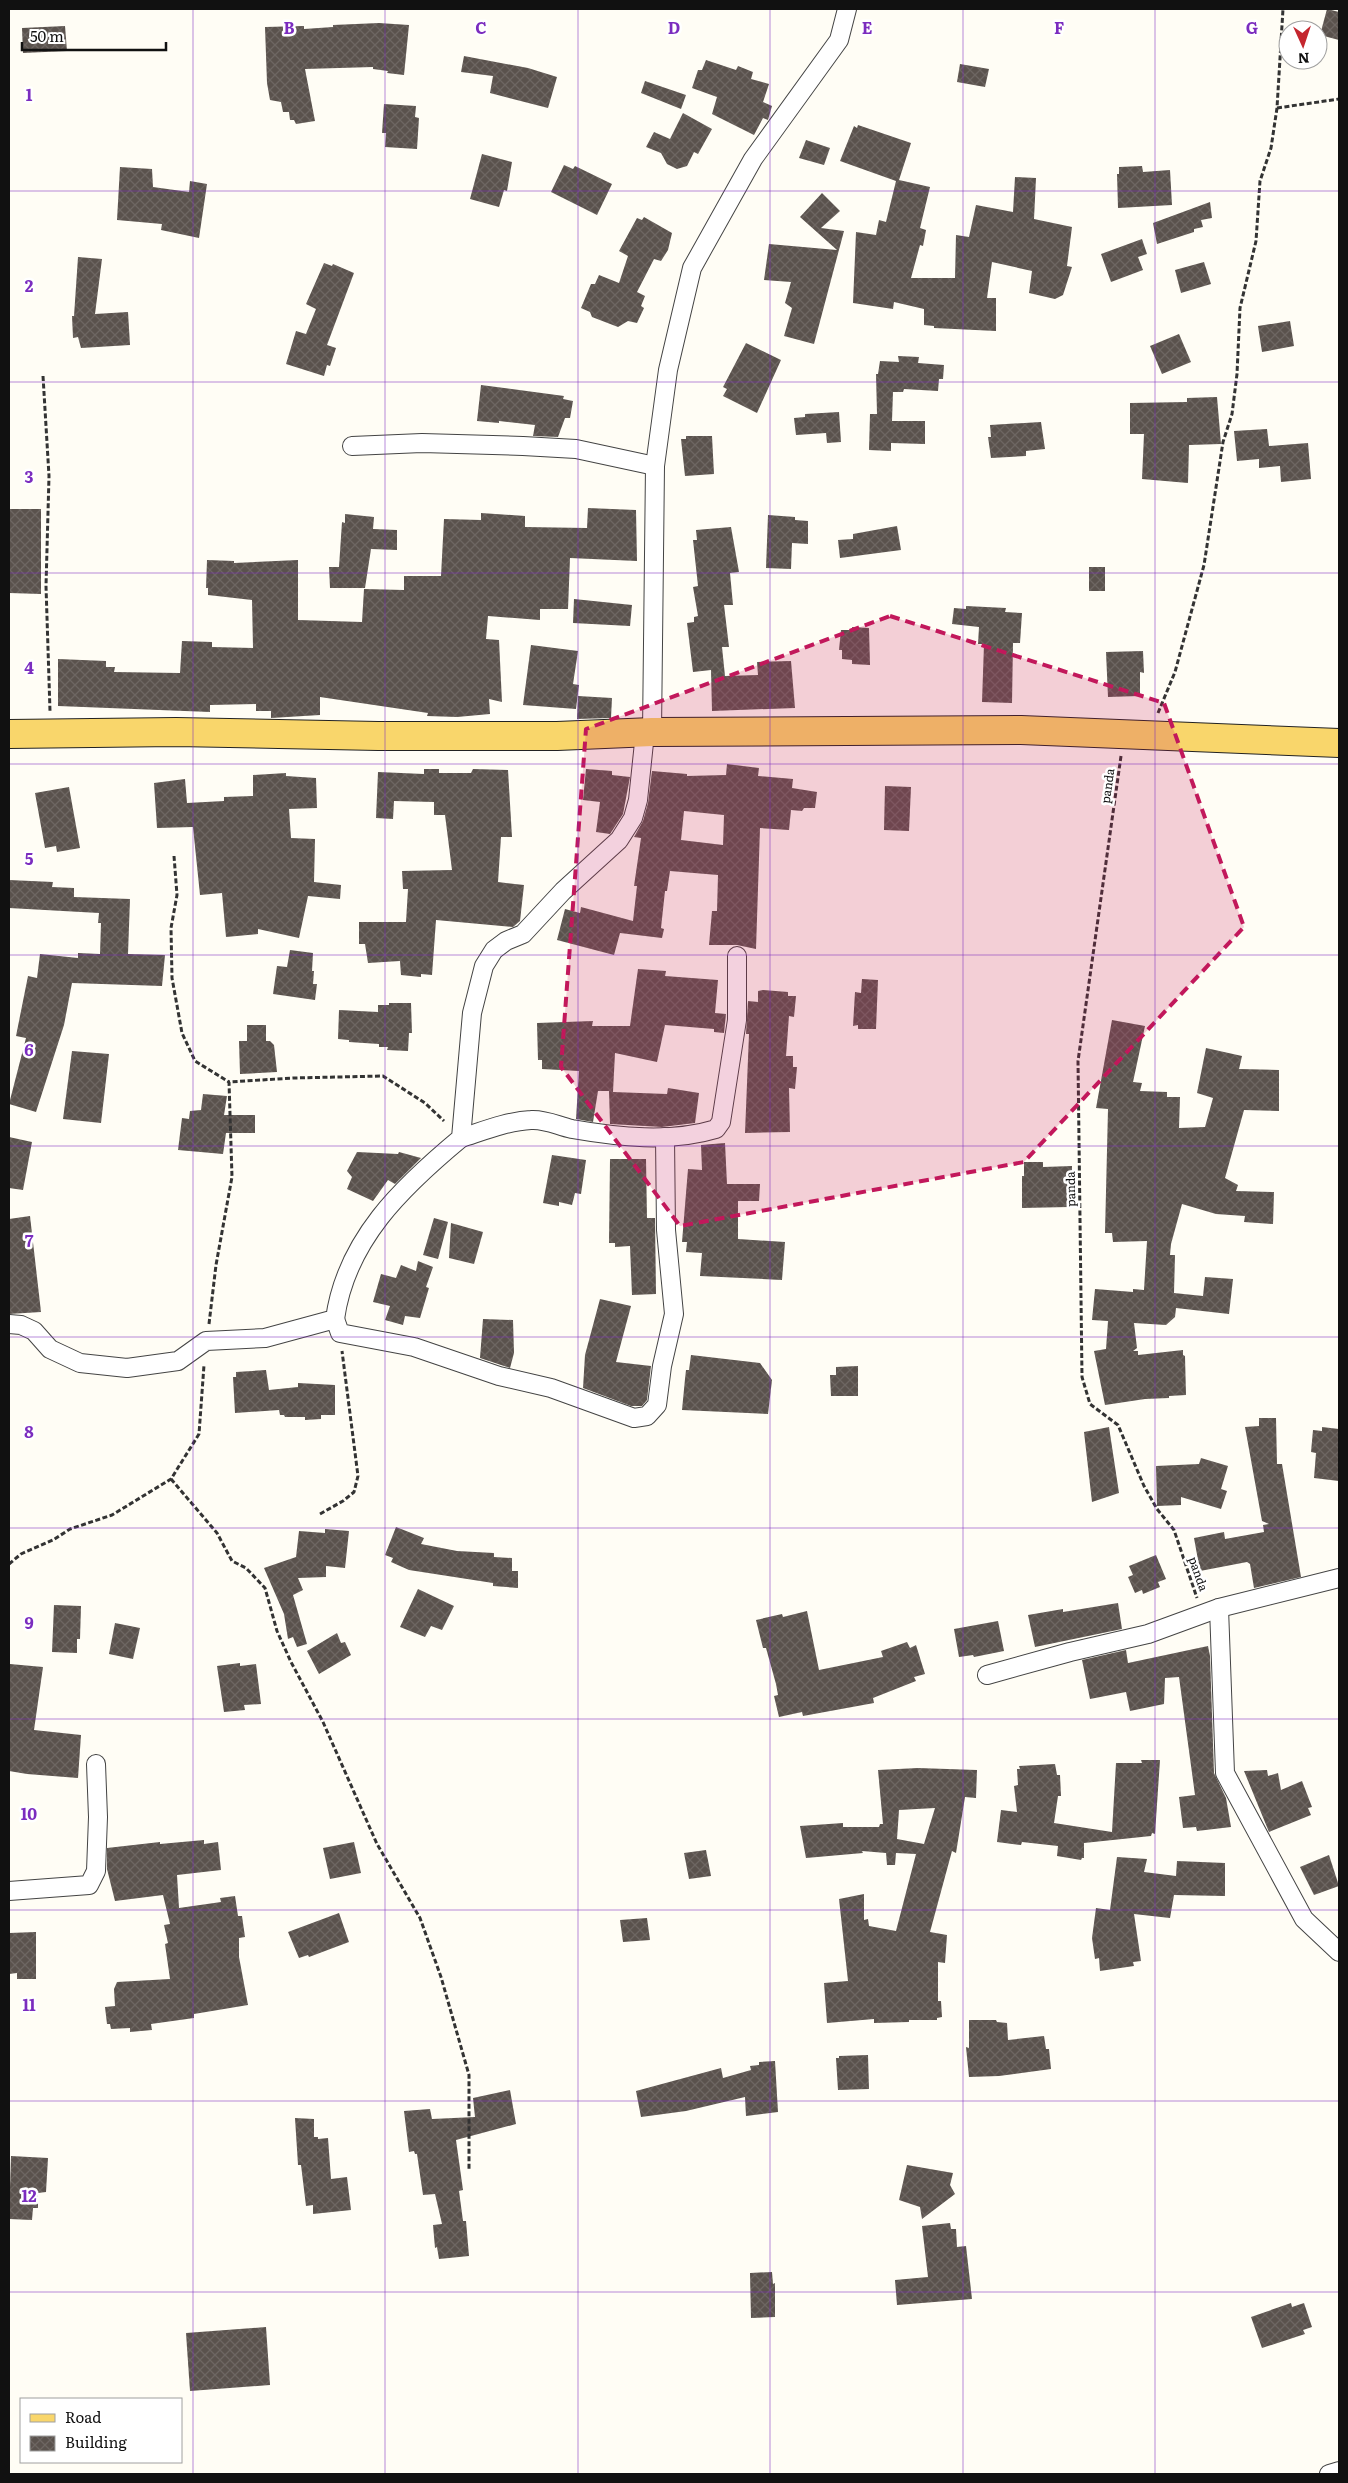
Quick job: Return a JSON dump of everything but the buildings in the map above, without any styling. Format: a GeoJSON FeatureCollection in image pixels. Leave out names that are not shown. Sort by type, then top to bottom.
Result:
{"type":"FeatureCollection","features":[{"type":"Feature","properties":{"kind":"main road"},"geometry":{"type":"LineString","coordinates":[[9,734],[176,732],[378,736],[557,736],[648,733],[1021,730],[1339,743]]}},
{"type":"Feature","properties":{"kind":"street"},"geometry":{"type":"LineString","coordinates":[[461,1138],[472,1013],[484,966],[494,950],[506,941],[523,934],[563,891],[623,835],[633,818],[638,800],[648,733],[655,466],[668,370],[692,268],[753,158],[839,40],[847,9]]}},
{"type":"Feature","properties":{"kind":"street"},"geometry":{"type":"LineString","coordinates":[[352,446],[422,443],[576,449],[655,466]]}},
{"type":"Feature","properties":{"kind":"street"},"geometry":{"type":"LineString","coordinates":[[338,1326],[338,1298],[359,1247],[386,1208],[420,1174],[461,1138],[530,1120],[545,1121],[569,1128],[610,1135],[666,1137],[716,1129],[721,1122],[737,1020],[737,956]]}},
{"type":"Feature","properties":{"kind":"street"},"geometry":{"type":"LineString","coordinates":[[9,1324],[21,1325],[34,1331],[50,1349],[80,1363],[127,1368],[178,1361],[206,1342],[264,1338],[338,1326],[414,1347],[500,1376],[551,1388],[634,1418],[647,1416],[657,1405],[662,1366],[674,1314],[666,1230],[666,1137]]}},
{"type":"Feature","properties":{"kind":"street"},"geometry":{"type":"LineString","coordinates":[[987,1676],[1070,1652],[1148,1634],[1219,1608],[1339,1578]]}},
{"type":"Feature","properties":{"kind":"street"},"geometry":{"type":"LineString","coordinates":[[1219,1608],[1225,1773],[1304,1919],[1339,1952]]}},
{"type":"Feature","properties":{"kind":"street"},"geometry":{"type":"LineString","coordinates":[[9,1891],[89,1885],[96,1870],[98,1817],[96,1764]]}},
{"type":"Feature","properties":{"kind":"street"},"geometry":{"type":"LineString","coordinates":[[1329,2474],[1339,2471]]}},
{"type":"Feature","properties":{"kind":"path","name":"panda"},"geometry":{"type":"LineString","coordinates":[[1202,1613],[1174,1530],[1157,1509],[1144,1486],[1118,1425],[1090,1404],[1082,1377],[1078,1061],[1136,734],[1175,672],[1204,566],[1223,442],[1232,414],[1239,354],[1240,308],[1256,240],[1260,181],[1271,148],[1277,108],[1283,9]]}},
{"type":"Feature","properties":{"kind":"path"},"geometry":{"type":"LineString","coordinates":[[1277,108],[1339,99]]}},
{"type":"Feature","properties":{"kind":"path"},"geometry":{"type":"LineString","coordinates":[[43,376],[49,476],[46,586],[51,734]]}},
{"type":"Feature","properties":{"kind":"path"},"geometry":{"type":"LineString","coordinates":[[174,856],[177,894],[171,928],[172,978],[182,1033],[195,1061],[229,1082],[337,1076],[383,1076],[425,1103],[461,1138]]}},
{"type":"Feature","properties":{"kind":"path"},"geometry":{"type":"LineString","coordinates":[[9,1564],[21,1554],[53,1540],[70,1529],[112,1515],[171,1479],[199,1434],[206,1342],[232,1177],[229,1082]]}},
{"type":"Feature","properties":{"kind":"path"},"geometry":{"type":"LineString","coordinates":[[320,1514],[344,1501],[354,1492],[358,1476],[338,1326]]}},
{"type":"Feature","properties":{"kind":"path"},"geometry":{"type":"LineString","coordinates":[[171,1479],[217,1533],[232,1561],[246,1568],[264,1588],[277,1630],[291,1662],[323,1722],[377,1844],[420,1918],[441,1977],[469,2075],[469,2171]]}},
{"type":"Feature","properties":{"kind":"highlighted area"},"geometry":{"type":"Polygon","coordinates":[[[890,616],[1164,703],[1244,927],[1024,1162],[680,1226],[561,1067],[586,729],[890,616]]]}}]}
